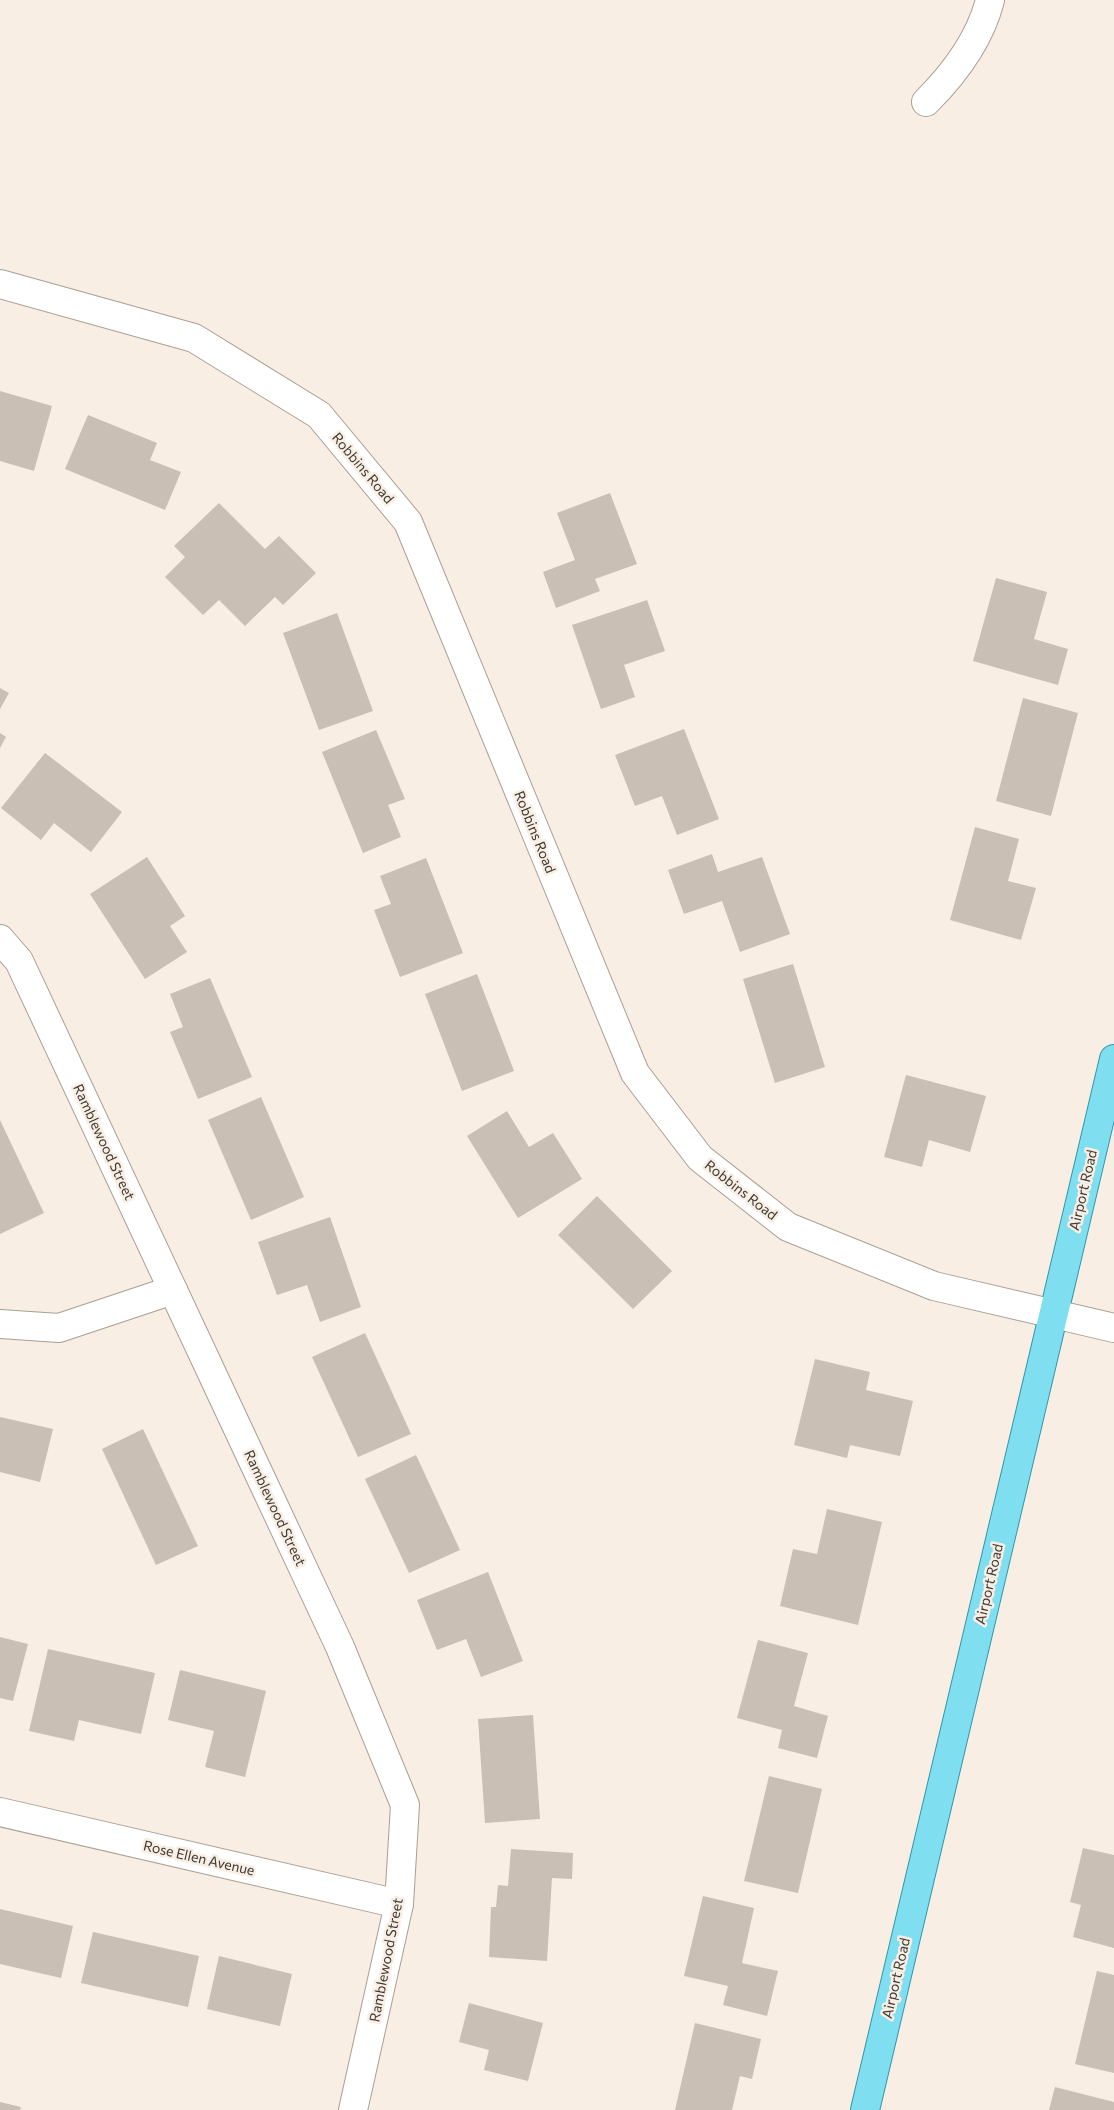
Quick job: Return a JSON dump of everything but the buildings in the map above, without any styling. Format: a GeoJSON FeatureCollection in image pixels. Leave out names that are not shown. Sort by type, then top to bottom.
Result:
{"type":"FeatureCollection","features":[{"type":"Feature","properties":{"kind":"main road","name":"Airport Road"},"geometry":{"type":"LineString","coordinates":[[864,2110],[1114,1058]]}},
{"type":"Feature","properties":{"kind":"street"},"geometry":{"type":"LineString","coordinates":[[926,102],[950,77],[969,49],[978,34],[990,0]]}},
{"type":"Feature","properties":{"kind":"street","name":"Robbins Road"},"geometry":{"type":"LineString","coordinates":[[0,284],[194,338],[319,415],[408,522],[635,1073],[700,1158],[788,1227],[934,1286],[1114,1328]]}},
{"type":"Feature","properties":{"kind":"street","name":"Ramblewood Street"},"geometry":{"type":"LineString","coordinates":[[0,939],[19,961],[340,1647],[405,1806],[399,1904],[353,2110]]}},
{"type":"Feature","properties":{"kind":"street"},"geometry":{"type":"LineString","coordinates":[[0,1324],[59,1328],[173,1290]]}},
{"type":"Feature","properties":{"kind":"street","name":"Rose Ellen Avenue"},"geometry":{"type":"LineString","coordinates":[[0,1812],[399,1904]]}}]}
